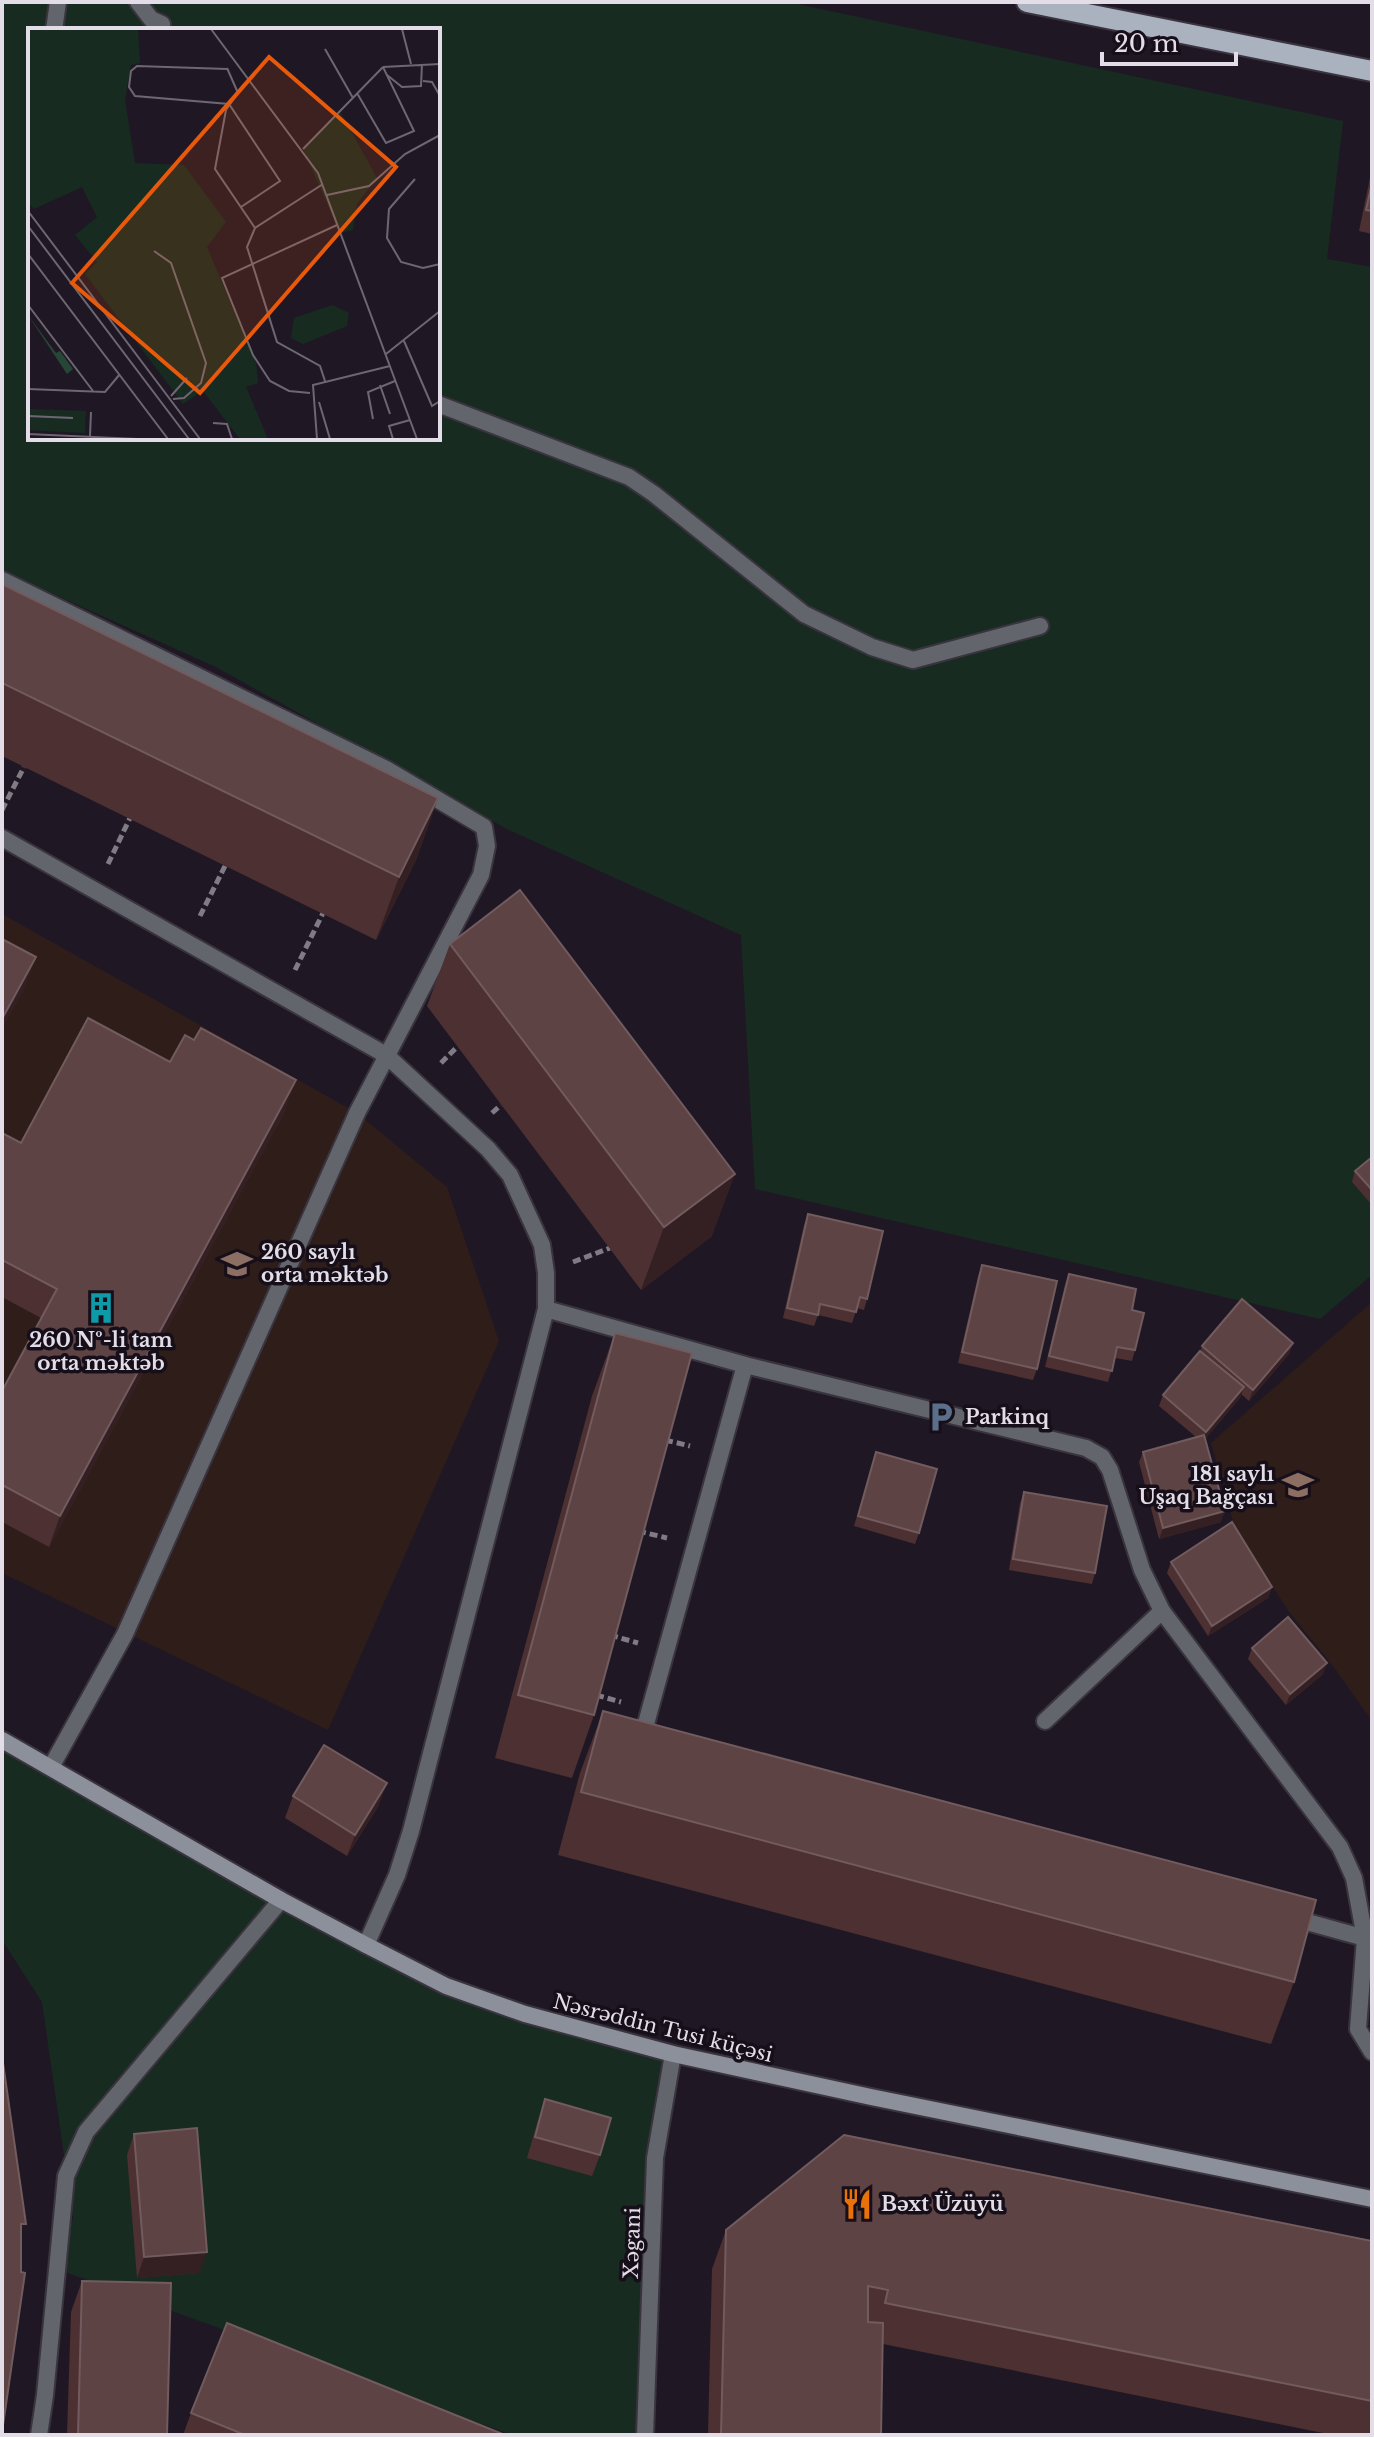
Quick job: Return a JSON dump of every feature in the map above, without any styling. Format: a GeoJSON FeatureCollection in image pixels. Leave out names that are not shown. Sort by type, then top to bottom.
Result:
{"type":"FeatureCollection","features":[{"type":"Feature","properties":{"kind":"main road"},"geometry":{"type":"LineString","coordinates":[[1027,2],[1372,71]]}},
{"type":"Feature","properties":{"kind":"main road","name":"Nəsrəddin Tusi küçəsi"},"geometry":{"type":"LineString","coordinates":[[2,1740],[281,1900],[366,1945],[446,1986],[525,2014],[673,2054],[1372,2199]]}},
{"type":"Feature","properties":{"kind":"street"},"geometry":{"type":"LineString","coordinates":[[54,28],[58,2]]}},
{"type":"Feature","properties":{"kind":"street"},"geometry":{"type":"LineString","coordinates":[[138,2],[151,19],[162,24]]}},
{"type":"Feature","properties":{"kind":"street"},"geometry":{"type":"LineString","coordinates":[[440,405],[629,477],[804,614],[872,647],[913,660],[1040,626]]}},
{"type":"Feature","properties":{"kind":"street"},"geometry":{"type":"LineString","coordinates":[[2,580],[386,769],[484,827],[487,846],[481,875],[386,1055],[125,1634],[51,1767]]}},
{"type":"Feature","properties":{"kind":"street"},"geometry":{"type":"LineString","coordinates":[[2,838],[386,1055],[488,1149],[510,1175],[542,1245],[546,1309],[411,1831],[397,1875],[366,1945]]}},
{"type":"Feature","properties":{"kind":"street"},"geometry":{"type":"LineString","coordinates":[[546,1309],[745,1365],[1086,1448],[1102,1457],[1110,1470],[1142,1570],[1162,1611],[1340,1847],[1354,1878],[1368,1937],[1358,2029],[1372,2052]]}},
{"type":"Feature","properties":{"kind":"street"},"geometry":{"type":"LineString","coordinates":[[668,1745],[642,1738],[745,1365]]}},
{"type":"Feature","properties":{"kind":"street"},"geometry":{"type":"LineString","coordinates":[[1045,1721],[1162,1611]]}},
{"type":"Feature","properties":{"kind":"street"},"geometry":{"type":"LineString","coordinates":[[39,2435],[66,2176],[79,2147],[86,2132],[281,1900]]}},
{"type":"Feature","properties":{"kind":"street"},"geometry":{"type":"LineString","coordinates":[[1266,1911],[1368,1937]]}},
{"type":"Feature","properties":{"kind":"street","name":"Xəgani"},"geometry":{"type":"LineString","coordinates":[[645,2435],[655,2158],[673,2054]]}},
{"type":"Feature","properties":{"kind":"path"},"geometry":{"type":"LineString","coordinates":[[2,811],[24,767]]}},
{"type":"Feature","properties":{"kind":"path"},"geometry":{"type":"LineString","coordinates":[[95,890],[130,818]]}},
{"type":"Feature","properties":{"kind":"path"},"geometry":{"type":"LineString","coordinates":[[187,942],[225,866]]}},
{"type":"Feature","properties":{"kind":"path"},"geometry":{"type":"LineString","coordinates":[[282,996],[323,913]]}},
{"type":"Feature","properties":{"kind":"shaded area","name":"260 saylı orta məktəb"},"geometry":{"type":"Polygon","coordinates":[[[2,914],[357,1113],[447,1187],[499,1341],[328,1730],[2,1573],[2,914]]]}},
{"type":"Feature","properties":{"kind":"shaded area","name":"181 saylı Uşaq Bağçası"},"geometry":{"type":"Polygon","coordinates":[[[1372,1302],[1372,1721],[1289,1612],[1235,1528],[1211,1443],[1372,1302]]]}},
{"type":"Feature","properties":{"kind":"green space"},"geometry":{"type":"Polygon","coordinates":[[[2,2],[788,2],[1343,121],[1327,259],[1372,267],[1372,1275],[1320,1319],[755,1189],[741,935],[507,829],[216,667],[2,571],[2,2]]]}},
{"type":"Feature","properties":{"kind":"green space"},"geometry":{"type":"Polygon","coordinates":[[[2,1740],[472,1995],[673,2054],[655,2158],[645,2435],[512,2435],[57,2269],[73,2218],[42,2002],[2,1940],[2,1740]]]}},
{"type":"Feature","properties":{"kind":"building"},"geometry":{"type":"Polygon","coordinates":[[[1372,183],[1372,211],[1366,210],[1372,183]]]}},
{"type":"Feature","properties":{"kind":"building"},"geometry":{"type":"Polygon","coordinates":[[[2,584],[438,798],[399,877],[2,683],[2,584]]]}},
{"type":"Feature","properties":{"kind":"building"},"geometry":{"type":"Polygon","coordinates":[[[520,890],[735,1174],[664,1227],[450,944],[520,890]]]}},
{"type":"Feature","properties":{"kind":"building"},"geometry":{"type":"Polygon","coordinates":[[[2,939],[36,957],[2,1019],[2,939]]]}},
{"type":"Feature","properties":{"kind":"building","name":"260 №-li tam orta məktəb"},"geometry":{"type":"Polygon","coordinates":[[[88,1018],[170,1062],[185,1035],[194,1040],[201,1028],[296,1080],[60,1516],[2,1485],[2,1391],[57,1289],[2,1260],[2,1133],[21,1143],[88,1018]]]}},
{"type":"Feature","properties":{"kind":"building"},"geometry":{"type":"Polygon","coordinates":[[[1372,1157],[1372,1190],[1355,1171],[1372,1157]]]}},
{"type":"Feature","properties":{"kind":"building"},"geometry":{"type":"Polygon","coordinates":[[[808,1214],[883,1231],[867,1299],[860,1297],[856,1312],[820,1304],[818,1315],[787,1308],[808,1214]]]}},
{"type":"Feature","properties":{"kind":"building"},"geometry":{"type":"Polygon","coordinates":[[[982,1265],[1057,1281],[1037,1369],[962,1352],[982,1265]]]}},
{"type":"Feature","properties":{"kind":"building"},"geometry":{"type":"Polygon","coordinates":[[[1069,1274],[1136,1289],[1132,1310],[1144,1313],[1135,1350],[1117,1347],[1112,1371],[1049,1356],[1069,1274]]]}},
{"type":"Feature","properties":{"kind":"building"},"geometry":{"type":"Polygon","coordinates":[[[1242,1299],[1293,1343],[1253,1390],[1202,1346],[1242,1299]]]}},
{"type":"Feature","properties":{"kind":"building"},"geometry":{"type":"Polygon","coordinates":[[[615,1333],[692,1353],[594,1715],[518,1695],[615,1333]]]}},
{"type":"Feature","properties":{"kind":"building"},"geometry":{"type":"Polygon","coordinates":[[[1200,1351],[1244,1387],[1206,1432],[1163,1395],[1200,1351]]]}},
{"type":"Feature","properties":{"kind":"building"},"geometry":{"type":"Polygon","coordinates":[[[1204,1435],[1225,1511],[1163,1528],[1143,1452],[1204,1435]]]}},
{"type":"Feature","properties":{"kind":"building"},"geometry":{"type":"Polygon","coordinates":[[[876,1452],[937,1469],[919,1533],[858,1516],[876,1452]]]}},
{"type":"Feature","properties":{"kind":"building"},"geometry":{"type":"Polygon","coordinates":[[[1024,1492],[1107,1506],[1095,1573],[1013,1559],[1024,1492]]]}},
{"type":"Feature","properties":{"kind":"building"},"geometry":{"type":"Polygon","coordinates":[[[1232,1522],[1272,1587],[1212,1626],[1171,1562],[1232,1522]]]}},
{"type":"Feature","properties":{"kind":"building"},"geometry":{"type":"Polygon","coordinates":[[[1288,1617],[1327,1663],[1290,1694],[1252,1648],[1288,1617]]]}},
{"type":"Feature","properties":{"kind":"building"},"geometry":{"type":"Polygon","coordinates":[[[603,1711],[1316,1900],[1294,1982],[581,1792],[603,1711]]]}},
{"type":"Feature","properties":{"kind":"building"},"geometry":{"type":"Polygon","coordinates":[[[324,1745],[387,1783],[355,1835],[293,1796],[324,1745]]]}},
{"type":"Feature","properties":{"kind":"building"},"geometry":{"type":"Polygon","coordinates":[[[2,2056],[26,2224],[21,2224],[21,2272],[25,2273],[2,2432],[2,2056]]]}},
{"type":"Feature","properties":{"kind":"building"},"geometry":{"type":"Polygon","coordinates":[[[545,2099],[611,2118],[600,2155],[535,2137],[545,2099]]]}},
{"type":"Feature","properties":{"kind":"building"},"geometry":{"type":"Polygon","coordinates":[[[197,2128],[207,2252],[144,2257],[134,2134],[197,2128]]]}},
{"type":"Feature","properties":{"kind":"building"},"geometry":{"type":"Polygon","coordinates":[[[844,2135],[1372,2241],[1372,2401],[885,2303],[888,2290],[868,2286],[868,2322],[883,2323],[881,2435],[721,2435],[726,2230],[844,2135]]]}},
{"type":"Feature","properties":{"kind":"building"},"geometry":{"type":"Polygon","coordinates":[[[82,2281],[171,2283],[167,2435],[78,2435],[82,2281]]]}},
{"type":"Feature","properties":{"kind":"building"},"geometry":{"type":"Polygon","coordinates":[[[227,2323],[505,2435],[245,2435],[191,2413],[227,2323]]]}},
{"type":"Feature","properties":{"kind":"place","name":"260 saylı orta məktəb"},"geometry":{"type":"Point","coordinates":[237,1264]}},
{"type":"Feature","properties":{"kind":"place","name":"260 №-li tam orta məktəb"},"geometry":{"type":"Point","coordinates":[101,1308]}},
{"type":"Feature","properties":{"kind":"place","name":"Parkinq"},"geometry":{"type":"Point","coordinates":[941,1417]}},
{"type":"Feature","properties":{"kind":"place","name":"181 saylı Uşaq Bağçası"},"geometry":{"type":"Point","coordinates":[1298,1485]}},
{"type":"Feature","properties":{"kind":"place","name":"Bəxt Üzüyü"},"geometry":{"type":"Point","coordinates":[857,2204]}}]}
